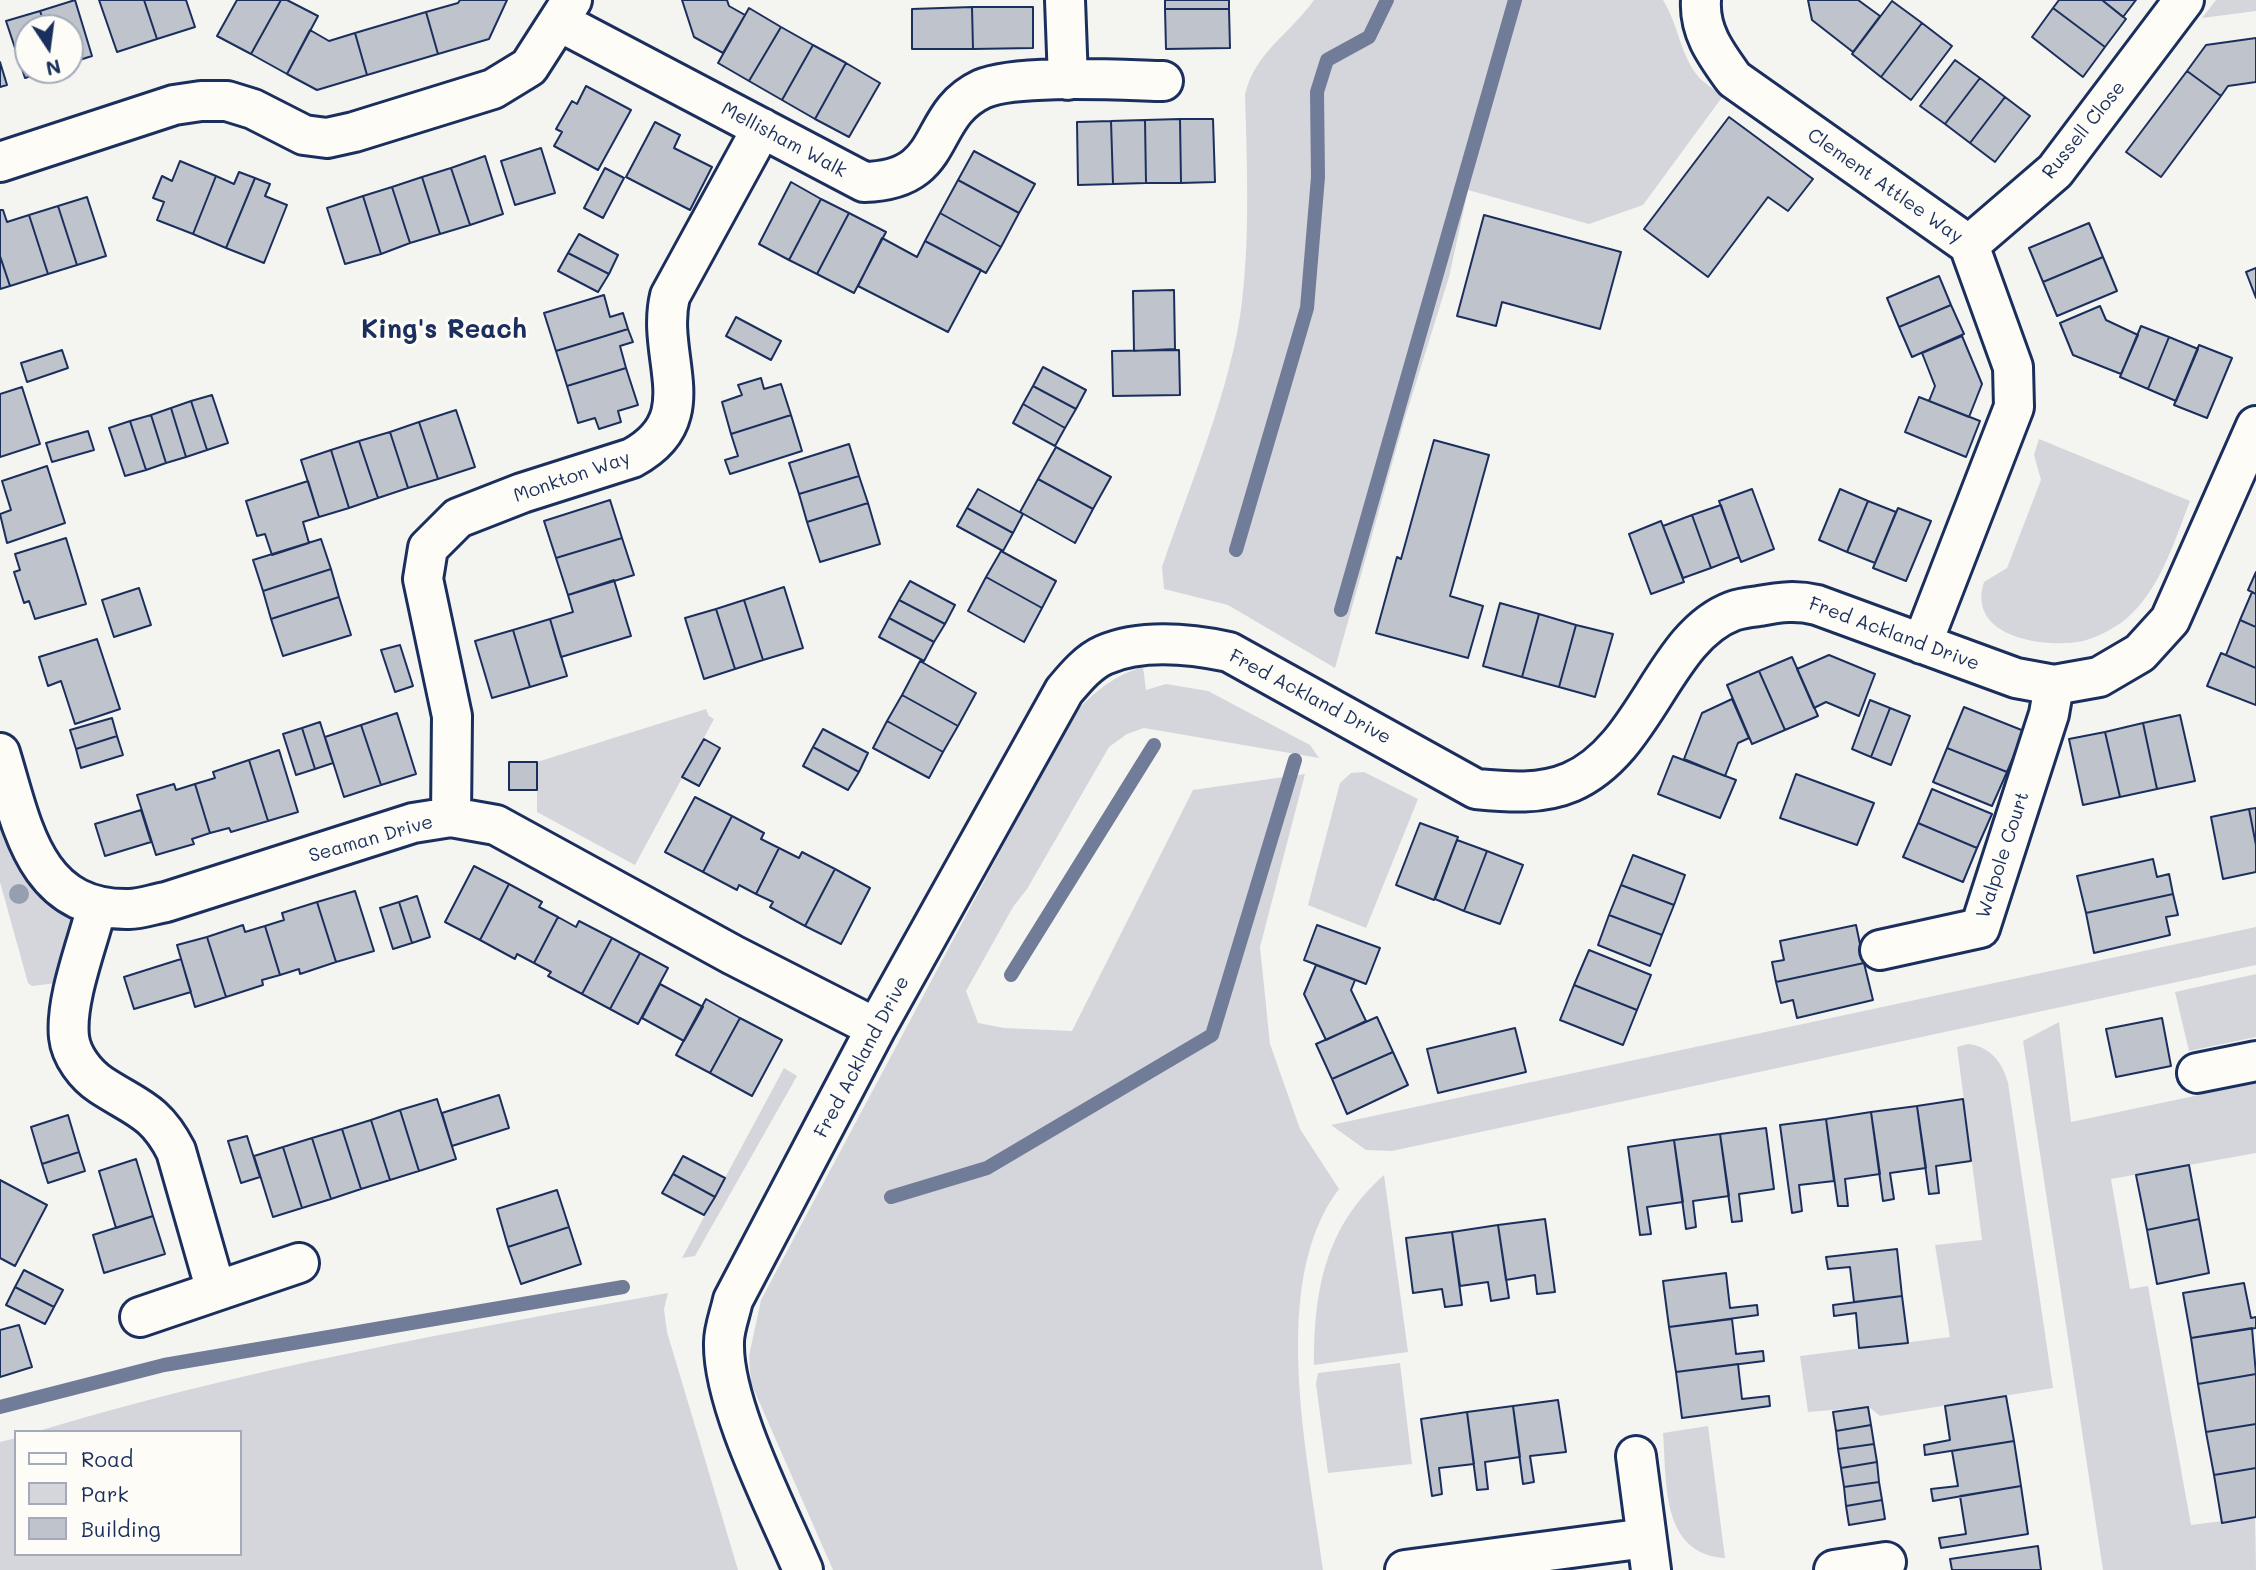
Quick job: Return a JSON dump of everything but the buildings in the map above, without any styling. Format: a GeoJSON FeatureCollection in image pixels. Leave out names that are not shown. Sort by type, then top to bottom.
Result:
{"type":"FeatureCollection","features":[{"type":"Feature","properties":{"kind":"street"},"geometry":{"type":"LineString","coordinates":[[1065,0],[1068,80]]}},
{"type":"Feature","properties":{"kind":"street","name":"Clement Attlee Way"},"geometry":{"type":"LineString","coordinates":[[1701,0],[1700,15],[1708,43],[1734,79],[1969,245],[2013,367],[2014,407],[1922,644]]}},
{"type":"Feature","properties":{"kind":"street","name":"Russell Close"},"geometry":{"type":"LineString","coordinates":[[1969,245],[2055,171],[2183,0]]}},
{"type":"Feature","properties":{"kind":"street"},"geometry":{"type":"LineString","coordinates":[[0,162],[174,105],[201,101],[227,101],[253,109],[304,135],[327,138],[354,132],[493,89],[529,67],[566,11]]}},
{"type":"Feature","properties":{"kind":"street","name":"Mellisham Walk"},"geometry":{"type":"LineString","coordinates":[[566,11],[762,128],[864,182],[888,181],[908,174],[924,161],[959,105],[974,93],[1001,84],[1068,80],[1163,81]]}},
{"type":"Feature","properties":{"kind":"street","name":"Monkton Way"},"geometry":{"type":"LineString","coordinates":[[451,817],[452,716],[423,579],[428,548],[458,518],[632,458],[648,450],[662,435],[674,405],[675,387],[665,318],[670,296],[762,128]]}},
{"type":"Feature","properties":{"kind":"street","name":"Fred Ackland Drive"},"geometry":{"type":"LineString","coordinates":[[803,1570],[735,1407],[726,1377],[724,1341],[733,1300],[876,1028],[1063,691],[1081,671],[1105,655],[1156,644],[1191,644],[1229,652],[1476,789],[1507,792],[1538,791],[1560,785],[1600,765],[1633,729],[1688,645],[1733,611],[1794,599],[2016,678],[2053,685],[2099,677],[2140,653],[2170,620],[2256,426]]}},
{"type":"Feature","properties":{"kind":"street","name":"Walpole Court"},"geometry":{"type":"LineString","coordinates":[[1880,950],[1980,928],[2049,714],[2053,685]]}},
{"type":"Feature","properties":{"kind":"street","name":"Seaman Drive"},"geometry":{"type":"LineString","coordinates":[[0,753],[28,845],[44,873],[63,891],[97,905],[130,910],[166,902],[413,824],[451,817],[496,825],[733,955],[876,1028]]}},
{"type":"Feature","properties":{"kind":"street"},"geometry":{"type":"LineString","coordinates":[[97,905],[74,995],[69,1038],[76,1058],[86,1072],[99,1084],[151,1114],[168,1136],[176,1150],[216,1291]]}},
{"type":"Feature","properties":{"kind":"street"},"geometry":{"type":"LineString","coordinates":[[2197,1073],[2256,1061]]}},
{"type":"Feature","properties":{"kind":"street"},"geometry":{"type":"LineString","coordinates":[[140,1317],[299,1263]]}},
{"type":"Feature","properties":{"kind":"street"},"geometry":{"type":"LineString","coordinates":[[1405,1570],[1649,1554],[1636,1456]]}},
{"type":"Feature","properties":{"kind":"street"},"geometry":{"type":"LineString","coordinates":[[1834,1570],[1886,1562]]}},
{"type":"Feature","properties":{"kind":"green space"},"geometry":{"type":"Polygon","coordinates":[[[1314,0],[1663,0],[1691,66],[1702,81],[1723,96],[1643,205],[1589,224],[1468,190],[1449,277],[1404,421],[1335,668],[1228,605],[1164,589],[1162,567],[1220,401],[1237,334],[1246,250],[1245,95],[1264,55],[1314,0]]]}},
{"type":"Feature","properties":{"kind":"green space"},"geometry":{"type":"Polygon","coordinates":[[[2216,0],[2256,0],[2256,11],[2202,18],[2216,0]]]}},
{"type":"Feature","properties":{"kind":"green space"},"geometry":{"type":"Polygon","coordinates":[[[2039,439],[2190,501],[2165,565],[2148,594],[2121,623],[2083,641],[2049,643],[2012,635],[1997,627],[1986,616],[1981,601],[1984,582],[2007,568],[2041,480],[2034,455],[2039,439]]]}},
{"type":"Feature","properties":{"kind":"green space"},"geometry":{"type":"Polygon","coordinates":[[[1143,667],[1146,690],[1166,684],[1208,691],[1310,745],[1319,758],[1144,728],[1127,734],[1109,747],[966,991],[978,1023],[1004,1028],[1072,1031],[1193,790],[1305,774],[1260,947],[1270,1044],[1300,1129],[1339,1189],[1317,1228],[1304,1273],[1299,1322],[1303,1426],[1323,1570],[833,1570],[751,1383],[749,1356],[761,1300],[1073,715],[1105,686],[1143,667]]]}},
{"type":"Feature","properties":{"kind":"green space"},"geometry":{"type":"Polygon","coordinates":[[[706,709],[714,719],[635,865],[537,812],[537,762],[706,709]]]}},
{"type":"Feature","properties":{"kind":"green space"},"geometry":{"type":"Polygon","coordinates":[[[1364,772],[1418,799],[1366,928],[1308,905],[1340,783],[1351,773],[1364,772]]]}},
{"type":"Feature","properties":{"kind":"green space"},"geometry":{"type":"Polygon","coordinates":[[[0,808],[21,872],[34,889],[75,924],[65,982],[32,986],[28,983],[0,882],[0,808]]]}},
{"type":"Feature","properties":{"kind":"green space"},"geometry":{"type":"Polygon","coordinates":[[[2256,927],[2256,965],[1392,1151],[1366,1150],[1331,1125],[2256,927]]]}},
{"type":"Feature","properties":{"kind":"green space"},"geometry":{"type":"Polygon","coordinates":[[[2256,974],[2256,1037],[2189,1051],[2175,992],[2256,974]]]}},
{"type":"Feature","properties":{"kind":"green space"},"geometry":{"type":"Polygon","coordinates":[[[2059,1022],[2071,1122],[2256,1083],[2256,1153],[2111,1179],[2130,1289],[2148,1286],[2191,1525],[2255,1517],[2256,1570],[2103,1570],[2023,1041],[2059,1022]]]}},
{"type":"Feature","properties":{"kind":"green space"},"geometry":{"type":"Polygon","coordinates":[[[1968,1044],[1989,1052],[2003,1069],[2008,1083],[2053,1388],[1880,1416],[1869,1407],[1808,1412],[1800,1356],[1950,1337],[1935,1245],[1982,1240],[1957,1047],[1968,1044]]]}},
{"type":"Feature","properties":{"kind":"green space"},"geometry":{"type":"Polygon","coordinates":[[[784,1068],[797,1076],[695,1256],[682,1258],[784,1068]]]}},
{"type":"Feature","properties":{"kind":"green space"},"geometry":{"type":"Polygon","coordinates":[[[1384,1175],[1408,1352],[1314,1365],[1317,1311],[1327,1261],[1348,1216],[1384,1175]]]}},
{"type":"Feature","properties":{"kind":"green space"},"geometry":{"type":"Polygon","coordinates":[[[668,1293],[664,1309],[667,1332],[738,1570],[0,1570],[0,1442],[14,1438],[14,1556],[242,1556],[242,1430],[42,1430],[113,1409],[271,1370],[429,1337],[668,1293]]]}},
{"type":"Feature","properties":{"kind":"green space"},"geometry":{"type":"Polygon","coordinates":[[[1400,1363],[1412,1464],[1328,1473],[1316,1384],[1318,1373],[1400,1363]]]}},
{"type":"Feature","properties":{"kind":"green space"},"geometry":{"type":"Polygon","coordinates":[[[1708,1426],[1725,1558],[1704,1553],[1688,1544],[1671,1512],[1667,1493],[1663,1433],[1708,1426]]]}},
{"type":"Feature","properties":{"kind":"waterway"},"geometry":{"type":"LineString","coordinates":[[1236,550],[1307,308],[1318,177],[1317,92],[1327,60],[1369,37],[1387,0]]}},
{"type":"Feature","properties":{"kind":"waterway"},"geometry":{"type":"LineString","coordinates":[[1341,610],[1515,0]]}},
{"type":"Feature","properties":{"kind":"waterway"},"geometry":{"type":"LineString","coordinates":[[1011,975],[1154,745]]}},
{"type":"Feature","properties":{"kind":"waterway"},"geometry":{"type":"LineString","coordinates":[[891,1197],[987,1168],[1212,1035],[1295,760]]}},
{"type":"Feature","properties":{"kind":"waterway"},"geometry":{"type":"LineString","coordinates":[[0,1407],[164,1365],[623,1287]]}},
{"type":"Feature","properties":{"kind":"district","name":"King's Reach"},"geometry":{"type":"Point","coordinates":[444,330]}}]}
